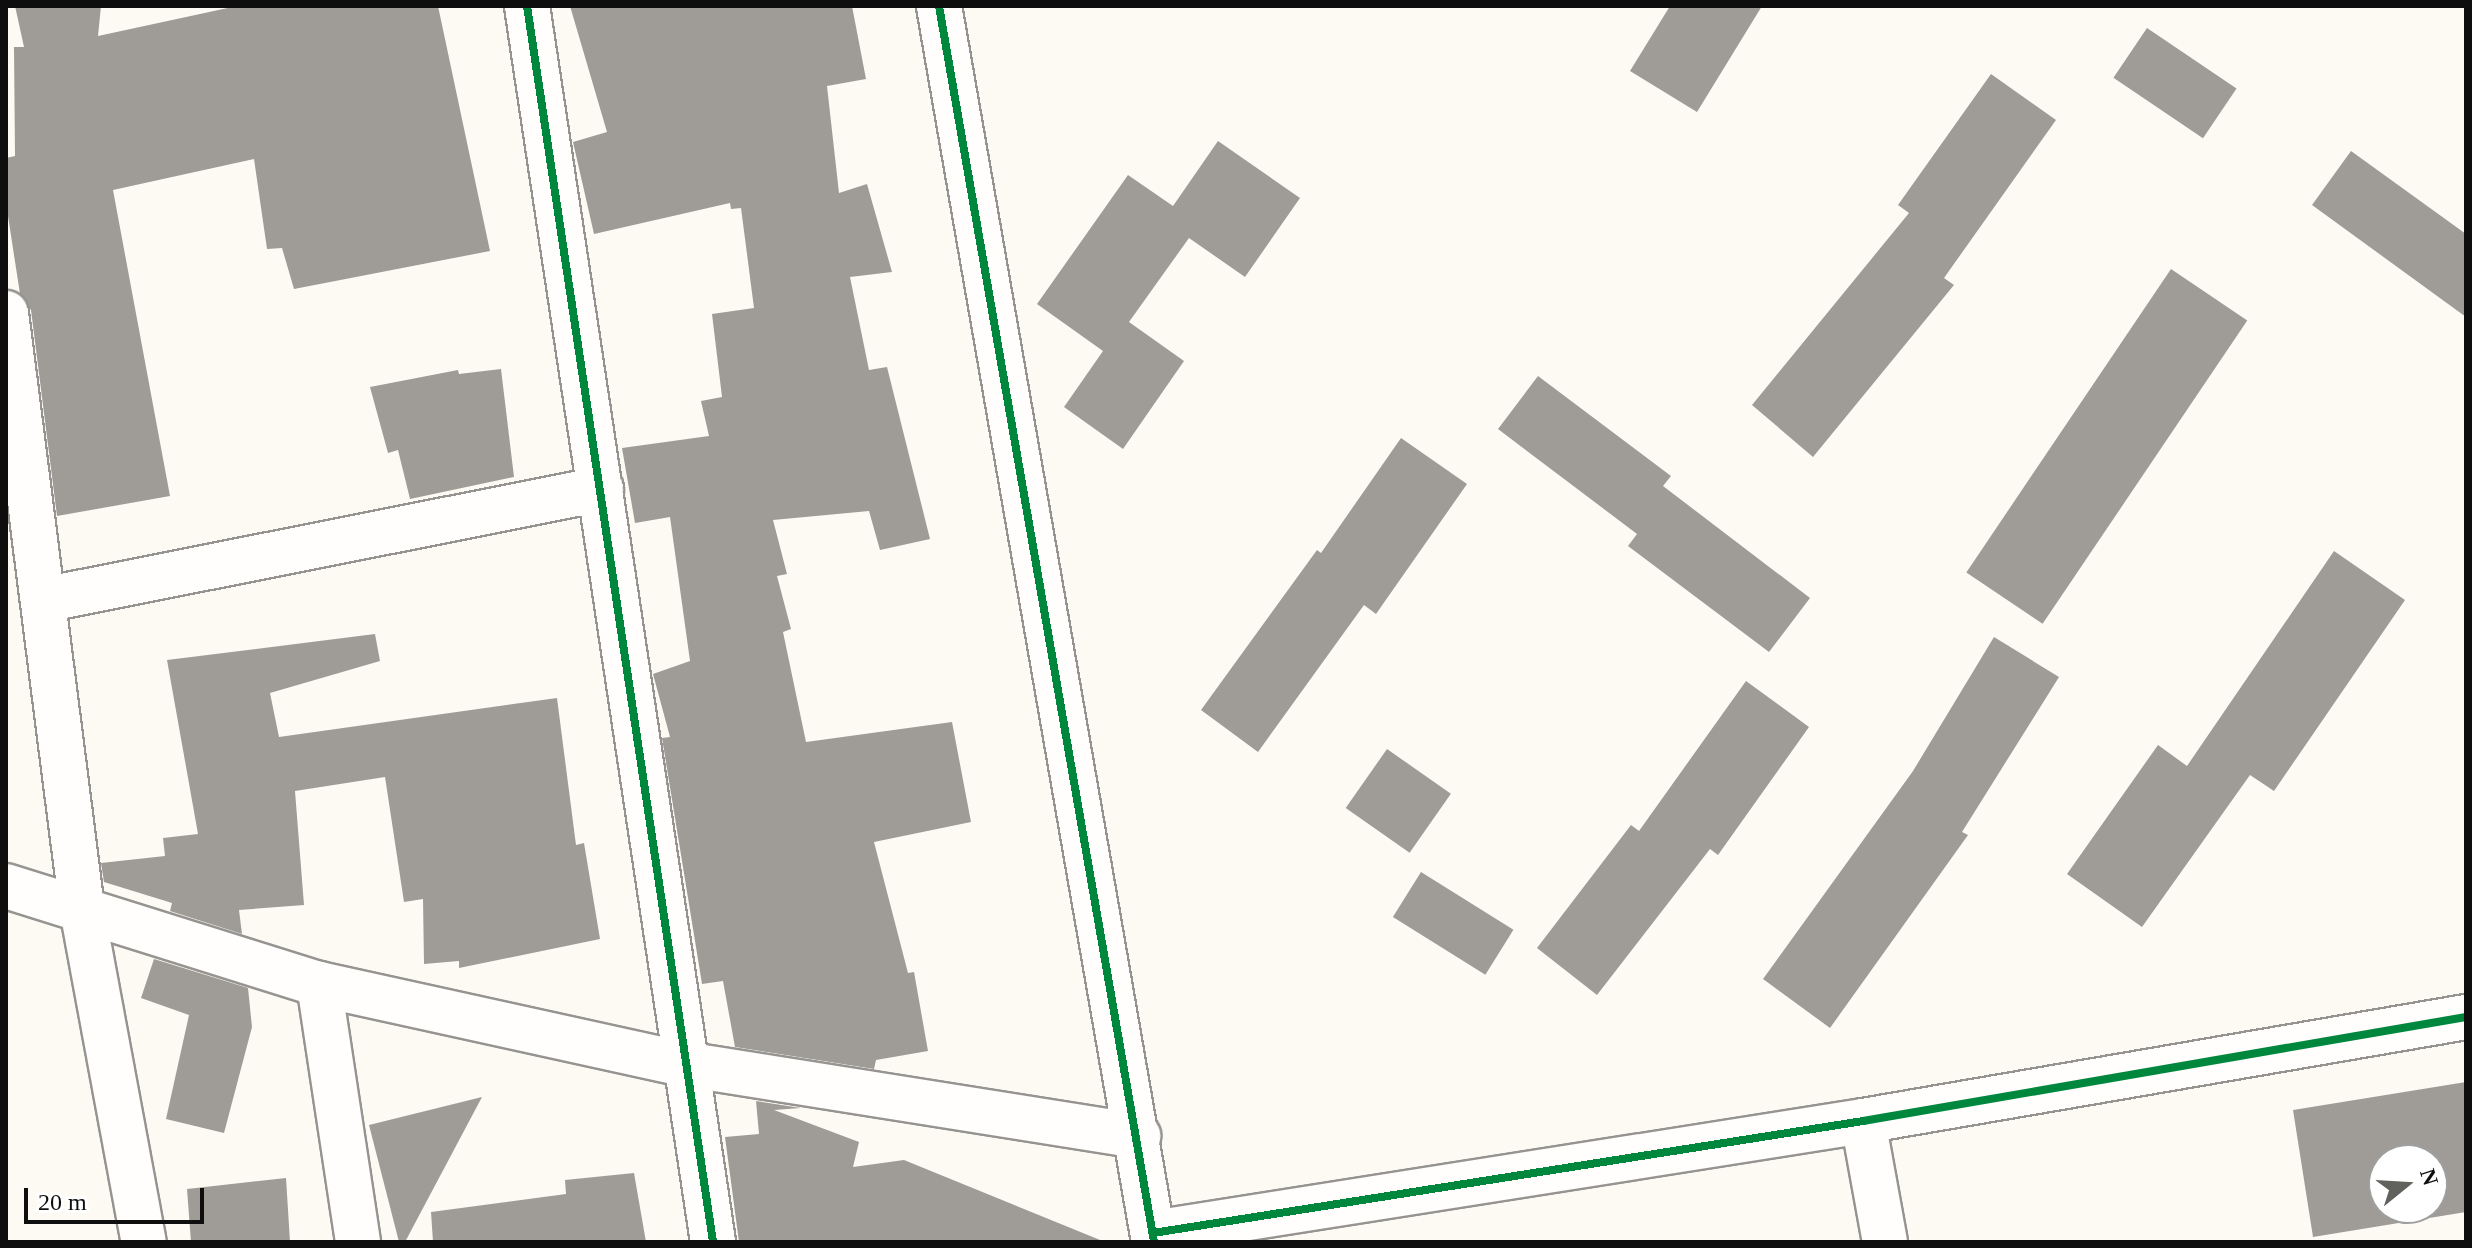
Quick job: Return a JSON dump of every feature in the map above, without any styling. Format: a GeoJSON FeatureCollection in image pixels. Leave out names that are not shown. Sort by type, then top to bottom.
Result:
{"type":"FeatureCollection","features":[{"type":"Feature","properties":{"kind":"street"},"geometry":{"type":"LineString","coordinates":[[527,6],[713,1242]]}},
{"type":"Feature","properties":{"kind":"street"},"geometry":{"type":"LineString","coordinates":[[939,6],[1154,1237],[1863,1121],[2466,1017]]}},
{"type":"Feature","properties":{"kind":"street"},"geometry":{"type":"LineString","coordinates":[[6,313],[82,909],[144,1242]]}},
{"type":"Feature","properties":{"kind":"street"},"geometry":{"type":"LineString","coordinates":[[43,600],[601,489]]}},
{"type":"Feature","properties":{"kind":"street"},"geometry":{"type":"LineString","coordinates":[[6,886],[319,984],[684,1064],[1138,1136]]}},
{"type":"Feature","properties":{"kind":"street"},"geometry":{"type":"LineString","coordinates":[[319,984],[358,1242]]}},
{"type":"Feature","properties":{"kind":"street"},"geometry":{"type":"LineString","coordinates":[[1863,1121],[1885,1242]]}},
{"type":"Feature","properties":{"kind":"building"},"geometry":{"type":"Polygon","coordinates":[[[15,6],[101,6],[98,36],[237,6],[438,6],[490,251],[294,289],[282,248],[267,249],[254,159],[113,190],[170,496],[57,516],[31,310],[20,294],[6,203],[6,158],[15,156],[14,47],[24,47],[15,6]]]}},
{"type":"Feature","properties":{"kind":"building"},"geometry":{"type":"Polygon","coordinates":[[[570,6],[852,6],[866,79],[827,86],[839,193],[867,184],[892,272],[850,277],[869,370],[887,367],[930,539],[880,550],[869,511],[773,520],[787,574],[777,576],[791,629],[783,632],[806,742],[952,722],[971,822],[874,842],[908,973],[914,972],[928,1051],[876,1060],[874,1069],[735,1047],[723,981],[702,984],[662,738],[670,737],[653,674],[690,661],[670,517],[635,523],[622,448],[709,436],[701,401],[722,397],[712,314],[754,308],[741,208],[731,209],[730,203],[594,234],[573,142],[607,132],[570,6]]]}},
{"type":"Feature","properties":{"kind":"building"},"geometry":{"type":"Polygon","coordinates":[[[1670,6],[1762,6],[1697,112],[1630,71],[1670,6]]]}},
{"type":"Feature","properties":{"kind":"building"},"geometry":{"type":"Polygon","coordinates":[[[2147,28],[2237,88],[2203,138],[2113,78],[2147,28]]]}},
{"type":"Feature","properties":{"kind":"building"},"geometry":{"type":"Polygon","coordinates":[[[1991,74],[2056,120],[1944,278],[1954,285],[1813,457],[1752,405],[1909,213],[1898,205],[1991,74]]]}},
{"type":"Feature","properties":{"kind":"building"},"geometry":{"type":"Polygon","coordinates":[[[1218,141],[1300,198],[1245,277],[1189,238],[1129,322],[1184,361],[1123,449],[1064,407],[1103,351],[1037,304],[1128,175],[1173,206],[1218,141]]]}},
{"type":"Feature","properties":{"kind":"building"},"geometry":{"type":"Polygon","coordinates":[[[2351,151],[2466,234],[2466,317],[2312,205],[2351,151]]]}},
{"type":"Feature","properties":{"kind":"building"},"geometry":{"type":"Polygon","coordinates":[[[2171,269],[2247,320],[2043,624],[1966,572],[2171,269]]]}},
{"type":"Feature","properties":{"kind":"building"},"geometry":{"type":"Polygon","coordinates":[[[501,369],[514,477],[410,499],[398,450],[388,453],[370,387],[458,370],[459,374],[501,369]]]}},
{"type":"Feature","properties":{"kind":"building"},"geometry":{"type":"Polygon","coordinates":[[[1538,376],[1671,476],[1663,486],[1810,598],[1769,652],[1628,546],[1637,534],[1498,429],[1538,376]]]}},
{"type":"Feature","properties":{"kind":"building"},"geometry":{"type":"Polygon","coordinates":[[[1401,438],[1467,484],[1376,614],[1364,605],[1258,752],[1201,710],[1317,550],[1321,553],[1401,438]]]}},
{"type":"Feature","properties":{"kind":"building"},"geometry":{"type":"Polygon","coordinates":[[[2334,551],[2405,600],[2274,791],[2250,775],[2142,927],[2067,874],[2158,745],[2187,766],[2334,551]]]}},
{"type":"Feature","properties":{"kind":"building"},"geometry":{"type":"Polygon","coordinates":[[[375,634],[380,661],[270,693],[279,737],[557,698],[576,845],[584,843],[600,939],[459,968],[459,961],[424,964],[423,899],[404,902],[385,777],[295,791],[304,905],[239,910],[242,934],[170,911],[172,903],[104,882],[101,863],[165,856],[163,838],[198,834],[167,660],[375,634]]]}},
{"type":"Feature","properties":{"kind":"building"},"geometry":{"type":"Polygon","coordinates":[[[1994,637],[2059,677],[1962,832],[1968,835],[1830,1028],[1763,979],[1913,771],[1994,637]]]}},
{"type":"Feature","properties":{"kind":"building"},"geometry":{"type":"Polygon","coordinates":[[[1746,681],[1809,727],[1718,855],[1710,849],[1597,995],[1537,948],[1631,825],[1639,831],[1746,681]]]}},
{"type":"Feature","properties":{"kind":"building"},"geometry":{"type":"Polygon","coordinates":[[[1387,749],[1451,794],[1410,853],[1346,808],[1387,749]]]}},
{"type":"Feature","properties":{"kind":"building"},"geometry":{"type":"Polygon","coordinates":[[[1421,872],[1513,930],[1485,975],[1393,917],[1421,872]]]}},
{"type":"Feature","properties":{"kind":"building"},"geometry":{"type":"Polygon","coordinates":[[[154,959],[248,988],[252,1027],[224,1133],[166,1119],[189,1015],[141,998],[154,959]]]}},
{"type":"Feature","properties":{"kind":"building"},"geometry":{"type":"Polygon","coordinates":[[[2466,1082],[2466,1212],[2448,1215],[2448,1144],[2368,1144],[2368,1224],[2393,1224],[2313,1237],[2293,1110],[2466,1082]]]}},
{"type":"Feature","properties":{"kind":"building"},"geometry":{"type":"Polygon","coordinates":[[[482,1097],[405,1242],[399,1242],[369,1125],[482,1097]]]}},
{"type":"Feature","properties":{"kind":"building"},"geometry":{"type":"Polygon","coordinates":[[[756,1101],[801,1108],[774,1110],[859,1142],[853,1167],[904,1160],[1105,1242],[739,1242],[725,1137],[759,1134],[756,1101]]]}},
{"type":"Feature","properties":{"kind":"building"},"geometry":{"type":"Polygon","coordinates":[[[634,1173],[646,1242],[433,1242],[431,1212],[566,1194],[565,1180],[634,1173]]]}},
{"type":"Feature","properties":{"kind":"building"},"geometry":{"type":"Polygon","coordinates":[[[286,1178],[290,1242],[191,1242],[187,1189],[286,1178]]]}},
{"type":"Feature","properties":{"kind":"cycle path"},"geometry":{"type":"LineString","coordinates":[[527,6],[713,1242]]}},
{"type":"Feature","properties":{"kind":"cycle path"},"geometry":{"type":"LineString","coordinates":[[939,6],[1154,1242]]}},
{"type":"Feature","properties":{"kind":"cycle path"},"geometry":{"type":"LineString","coordinates":[[1153,1233],[1863,1121],[2466,1017]]}}]}
